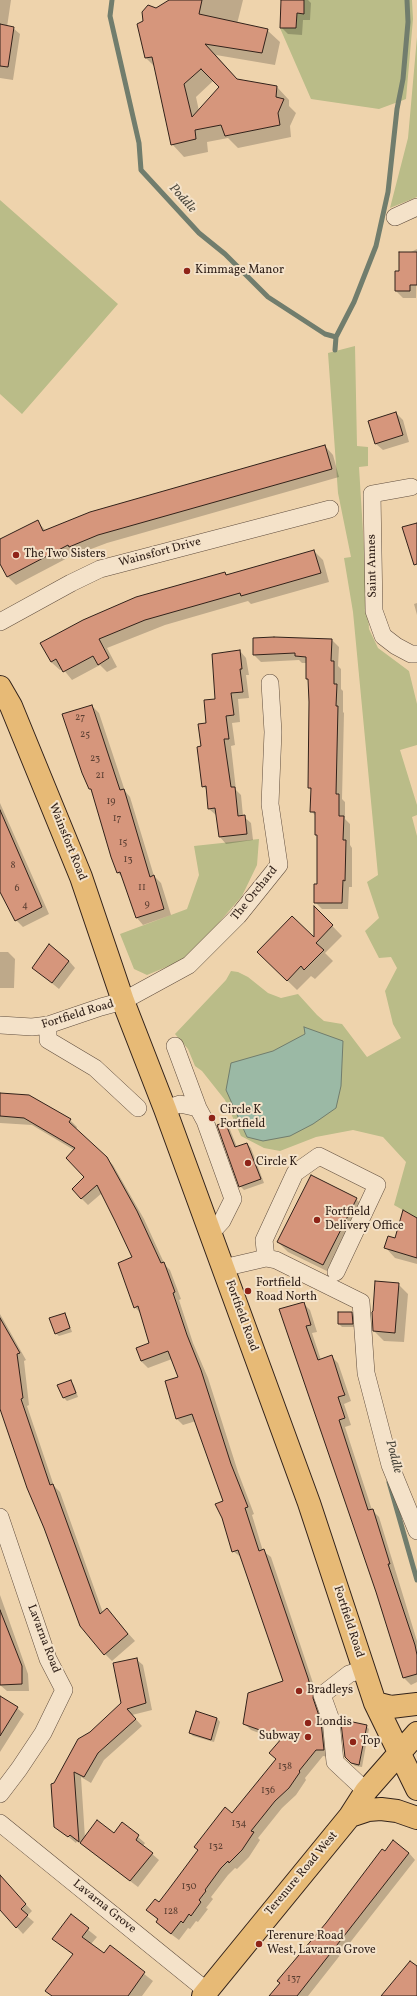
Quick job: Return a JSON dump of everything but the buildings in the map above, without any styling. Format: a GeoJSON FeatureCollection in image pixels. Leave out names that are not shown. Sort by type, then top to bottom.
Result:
{"type":"FeatureCollection","features":[{"type":"Feature","properties":{"kind":"main road","name":"Wainsfort Road"},"geometry":{"type":"LineString","coordinates":[[0,687],[11,706],[81,877],[123,1001]]}},
{"type":"Feature","properties":{"kind":"main road","name":"Fortfield Road"},"geometry":{"type":"LineString","coordinates":[[123,1001],[165,1109],[309,1503],[375,1703],[400,1751],[417,1789]]}},
{"type":"Feature","properties":{"kind":"main road"},"geometry":{"type":"LineString","coordinates":[[375,1703],[390,1707],[417,1704]]}},
{"type":"Feature","properties":{"kind":"main road","name":"Terenure Road West"},"geometry":{"type":"LineString","coordinates":[[205,1994],[350,1816],[366,1790],[417,1733]]}},
{"type":"Feature","properties":{"kind":"main road"},"geometry":{"type":"LineString","coordinates":[[350,1816],[368,1810],[381,1809],[397,1811],[417,1818]]}},
{"type":"Feature","properties":{"kind":"street"},"geometry":{"type":"LineString","coordinates":[[395,217],[417,207]]}},
{"type":"Feature","properties":{"kind":"street","name":"Saint Annes"},"geometry":{"type":"LineString","coordinates":[[411,487],[372,494],[374,611],[383,636],[396,646],[411,654],[417,654]]}},
{"type":"Feature","properties":{"kind":"street","name":"Wainsfort Drive"},"geometry":{"type":"LineString","coordinates":[[0,622],[71,583],[100,569],[330,509]]}},
{"type":"Feature","properties":{"kind":"street","name":"The Orchard"},"geometry":{"type":"LineString","coordinates":[[123,1001],[189,965],[238,916],[279,865],[270,804],[273,732],[270,683]]}},
{"type":"Feature","properties":{"kind":"street","name":"Fortfield Road"},"geometry":{"type":"LineString","coordinates":[[0,1025],[32,1028],[48,1025],[123,1001]]}},
{"type":"Feature","properties":{"kind":"street"},"geometry":{"type":"LineString","coordinates":[[48,1025],[48,1040],[95,1068],[138,1108]]}},
{"type":"Feature","properties":{"kind":"street"},"geometry":{"type":"LineString","coordinates":[[175,1046],[198,1108],[205,1121],[233,1199],[222,1221],[210,1234]]}},
{"type":"Feature","properties":{"kind":"street"},"geometry":{"type":"LineString","coordinates":[[165,1109],[180,1104],[198,1108]]}},
{"type":"Feature","properties":{"kind":"street"},"geometry":{"type":"LineString","coordinates":[[266,1258],[264,1240],[295,1173],[319,1156],[378,1185],[336,1272]]}},
{"type":"Feature","properties":{"kind":"street"},"geometry":{"type":"LineString","coordinates":[[223,1268],[266,1258],[276,1260],[361,1302],[366,1373],[390,1465],[417,1531]]}},
{"type":"Feature","properties":{"kind":"street","name":"Lavarna Road"},"geometry":{"type":"LineString","coordinates":[[0,1517],[48,1659],[64,1690],[43,1732],[19,1769],[0,1794]]}},
{"type":"Feature","properties":{"kind":"street"},"geometry":{"type":"LineString","coordinates":[[364,1669],[350,1674],[322,1695],[331,1720],[334,1762],[366,1790]]}},
{"type":"Feature","properties":{"kind":"street","name":"Lavarna Grove"},"geometry":{"type":"LineString","coordinates":[[0,1823],[205,1994]]}},
{"type":"Feature","properties":{"kind":"green space"},"geometry":{"type":"Polygon","coordinates":[[[304,0],[412,0],[413,19],[406,99],[379,109],[311,99],[280,28],[296,28],[297,13],[303,14],[304,0]]]}},
{"type":"Feature","properties":{"kind":"green space"},"geometry":{"type":"Polygon","coordinates":[[[417,37],[417,197],[390,208],[408,138],[417,37]]]}},
{"type":"Feature","properties":{"kind":"green space"},"geometry":{"type":"Polygon","coordinates":[[[0,200],[118,304],[22,414],[0,394],[0,200]]]}},
{"type":"Feature","properties":{"kind":"green space"},"geometry":{"type":"Polygon","coordinates":[[[355,346],[357,446],[368,447],[368,466],[359,467],[369,629],[378,648],[409,671],[417,704],[417,745],[400,750],[417,805],[417,815],[412,817],[417,836],[417,1218],[394,1205],[406,1162],[383,1137],[353,1130],[316,1137],[280,1151],[264,1148],[241,1136],[225,1100],[202,1071],[195,1066],[188,1049],[175,1034],[226,980],[231,971],[238,972],[248,977],[268,993],[281,998],[298,994],[324,1021],[342,1024],[367,1057],[401,1038],[393,1024],[385,991],[397,968],[391,957],[379,958],[365,931],[379,918],[367,882],[378,875],[353,612],[344,558],[351,557],[338,493],[328,353],[355,346]]]}},
{"type":"Feature","properties":{"kind":"green space"},"geometry":{"type":"Polygon","coordinates":[[[259,839],[257,865],[242,896],[188,958],[147,975],[134,969],[120,934],[187,909],[199,875],[194,846],[259,839]]]}},
{"type":"Feature","properties":{"kind":"shaded area"},"geometry":{"type":"Polygon","coordinates":[[[304,1027],[343,1041],[341,1086],[336,1108],[313,1124],[290,1136],[263,1141],[247,1137],[226,1090],[231,1063],[273,1051],[305,1034],[304,1027]]]}},
{"type":"Feature","properties":{"kind":"waterway","name":"Poddle"},"geometry":{"type":"LineString","coordinates":[[112,0],[110,16],[139,143],[141,170],[199,233],[225,254],[268,297],[325,334],[336,337]]}},
{"type":"Feature","properties":{"kind":"waterway"},"geometry":{"type":"LineString","coordinates":[[335,350],[336,337],[354,302],[376,246],[388,192],[397,109],[403,79],[408,22],[407,0]]}},
{"type":"Feature","properties":{"kind":"waterway","name":"Poddle"},"geometry":{"type":"LineString","coordinates":[[389,1482],[417,1580]]}},
{"type":"Feature","properties":{"kind":"place","name":"Kimmage Manor"},"geometry":{"type":"Point","coordinates":[187,271]}},
{"type":"Feature","properties":{"kind":"place","name":"The Two Sisters"},"geometry":{"type":"Point","coordinates":[16,555]}},
{"type":"Feature","properties":{"kind":"place","name":"Circle K Fortfield"},"geometry":{"type":"Point","coordinates":[212,1118]}},
{"type":"Feature","properties":{"kind":"place","name":"Circle K"},"geometry":{"type":"Point","coordinates":[248,1163]}},
{"type":"Feature","properties":{"kind":"place","name":"Fortfield Delivery Office"},"geometry":{"type":"Point","coordinates":[317,1220]}},
{"type":"Feature","properties":{"kind":"place","name":"Fortfield Road North"},"geometry":{"type":"Point","coordinates":[248,1291]}},
{"type":"Feature","properties":{"kind":"place","name":"Bradleys"},"geometry":{"type":"Point","coordinates":[299,1691]}},
{"type":"Feature","properties":{"kind":"place","name":"Londis"},"geometry":{"type":"Point","coordinates":[308,1723]}},
{"type":"Feature","properties":{"kind":"place","name":"Subway"},"geometry":{"type":"Point","coordinates":[308,1737]}},
{"type":"Feature","properties":{"kind":"place","name":"Top"},"geometry":{"type":"Point","coordinates":[353,1742]}},
{"type":"Feature","properties":{"kind":"place","name":"Terenure Road West, Lavarna Grove"},"geometry":{"type":"Point","coordinates":[259,1944]}}]}
